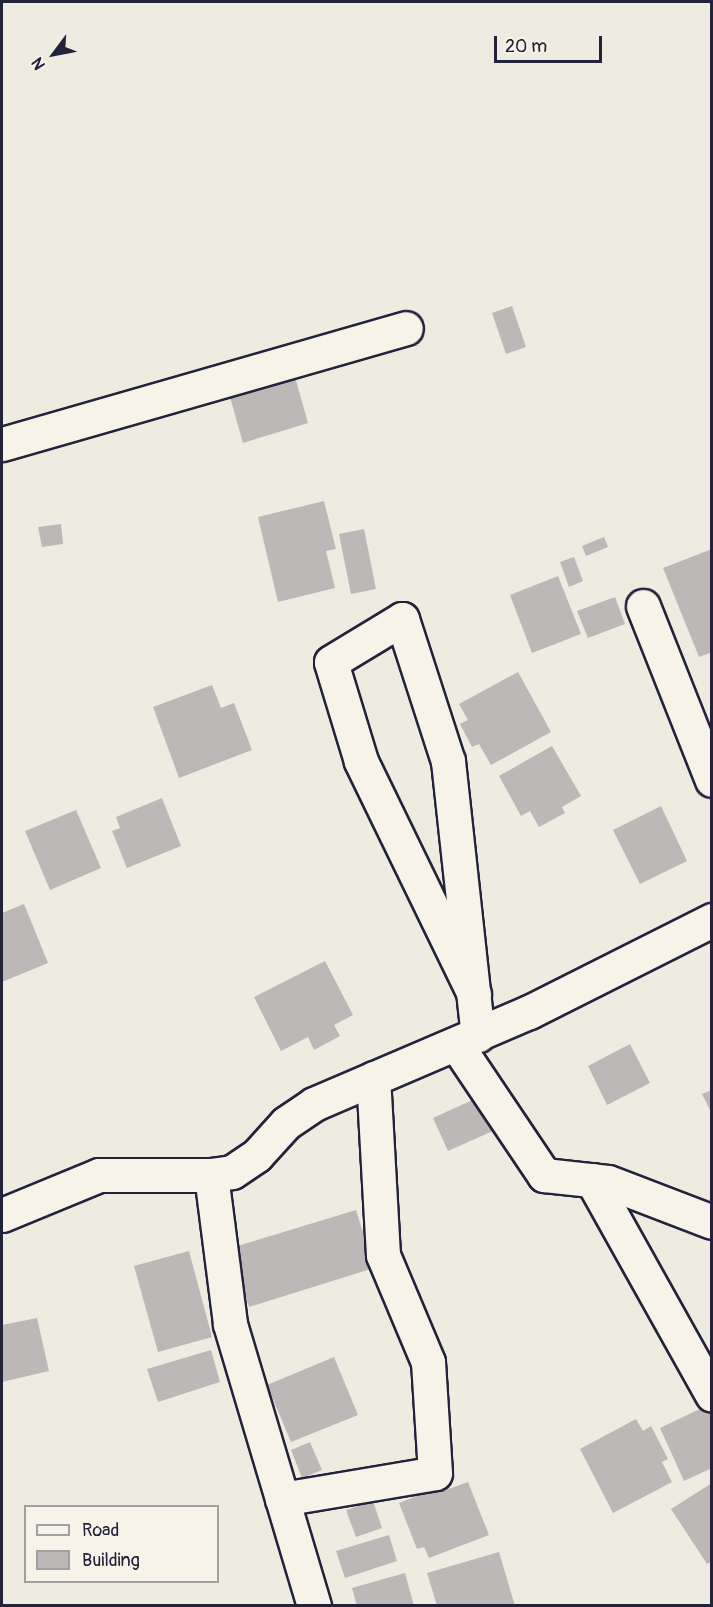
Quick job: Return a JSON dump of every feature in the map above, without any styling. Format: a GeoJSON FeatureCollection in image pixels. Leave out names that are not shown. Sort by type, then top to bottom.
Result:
{"type":"FeatureCollection","features":[{"type":"Feature","properties":{"kind":"street"},"geometry":{"type":"LineString","coordinates":[[2,444],[406,328]]}},
{"type":"Feature","properties":{"kind":"street"},"geometry":{"type":"LineString","coordinates":[[643,606],[711,780]]}},
{"type":"Feature","properties":{"kind":"street"},"geometry":{"type":"LineString","coordinates":[[474,994],[361,761],[331,662],[402,619],[448,761],[474,994],[467,1040],[544,1175],[608,1182],[711,1222]]}},
{"type":"Feature","properties":{"kind":"street"},"geometry":{"type":"LineString","coordinates":[[2,1215],[99,1175],[211,1175],[232,1172],[257,1155],[286,1123],[314,1104],[467,1040],[711,920]]}},
{"type":"Feature","properties":{"kind":"street"},"geometry":{"type":"LineString","coordinates":[[282,1499],[435,1473],[428,1362],[383,1256],[373,1078]]}},
{"type":"Feature","properties":{"kind":"street"},"geometry":{"type":"LineString","coordinates":[[211,1175],[230,1324],[314,1605]]}},
{"type":"Feature","properties":{"kind":"street"},"geometry":{"type":"LineString","coordinates":[[592,1180],[711,1395]]}},
{"type":"Feature","properties":{"kind":"building"},"geometry":{"type":"Polygon","coordinates":[[[512,306],[526,347],[506,354],[492,313],[512,306]]]}},
{"type":"Feature","properties":{"kind":"building"},"geometry":{"type":"Polygon","coordinates":[[[293,370],[308,423],[243,443],[228,390],[293,370]]]}},
{"type":"Feature","properties":{"kind":"building"},"geometry":{"type":"Polygon","coordinates":[[[324,501],[336,549],[326,551],[335,588],[278,602],[258,517],[324,501]]]}},
{"type":"Feature","properties":{"kind":"building"},"geometry":{"type":"Polygon","coordinates":[[[61,524],[63,544],[42,547],[38,527],[61,524]]]}},
{"type":"Feature","properties":{"kind":"building"},"geometry":{"type":"Polygon","coordinates":[[[364,529],[376,589],[351,594],[339,534],[364,529]]]}},
{"type":"Feature","properties":{"kind":"building"},"geometry":{"type":"Polygon","coordinates":[[[604,537],[608,547],[586,556],[582,546],[604,537]]]}},
{"type":"Feature","properties":{"kind":"building"},"geometry":{"type":"Polygon","coordinates":[[[712,549],[712,652],[699,657],[663,568],[712,549]]]}},
{"type":"Feature","properties":{"kind":"building"},"geometry":{"type":"Polygon","coordinates":[[[574,557],[583,581],[569,587],[560,562],[574,557]]]}},
{"type":"Feature","properties":{"kind":"building"},"geometry":{"type":"Polygon","coordinates":[[[558,576],[581,634],[532,653],[510,595],[558,576]]]}},
{"type":"Feature","properties":{"kind":"building"},"geometry":{"type":"Polygon","coordinates":[[[615,597],[625,624],[588,638],[577,611],[615,597]]]}},
{"type":"Feature","properties":{"kind":"building"},"geometry":{"type":"Polygon","coordinates":[[[518,672],[551,732],[491,765],[479,744],[472,747],[460,724],[468,720],[459,704],[518,672]]]}},
{"type":"Feature","properties":{"kind":"building"},"geometry":{"type":"Polygon","coordinates":[[[212,685],[221,708],[234,703],[252,750],[179,778],[153,707],[212,685]]]}},
{"type":"Feature","properties":{"kind":"building"},"geometry":{"type":"Polygon","coordinates":[[[552,746],[581,796],[562,807],[565,813],[539,827],[530,811],[521,816],[499,776],[552,746]]]}},
{"type":"Feature","properties":{"kind":"building"},"geometry":{"type":"Polygon","coordinates":[[[162,798],[181,846],[127,868],[112,831],[120,828],[116,817],[162,798]]]}},
{"type":"Feature","properties":{"kind":"building"},"geometry":{"type":"Polygon","coordinates":[[[661,806],[687,861],[640,884],[613,830],[661,806]]]}},
{"type":"Feature","properties":{"kind":"building"},"geometry":{"type":"Polygon","coordinates":[[[76,810],[101,868],[50,890],[25,831],[76,810]]]}},
{"type":"Feature","properties":{"kind":"building"},"geometry":{"type":"Polygon","coordinates":[[[24,904],[48,963],[2,982],[2,913],[24,904]]]}},
{"type":"Feature","properties":{"kind":"building"},"geometry":{"type":"Polygon","coordinates":[[[325,961],[353,1015],[334,1025],[340,1036],[314,1050],[308,1037],[281,1051],[254,997],[325,961]]]}},
{"type":"Feature","properties":{"kind":"building"},"geometry":{"type":"Polygon","coordinates":[[[630,1044],[650,1083],[607,1105],[588,1066],[630,1044]]]}},
{"type":"Feature","properties":{"kind":"building"},"geometry":{"type":"Polygon","coordinates":[[[712,1090],[712,1114],[702,1094],[712,1090]]]}},
{"type":"Feature","properties":{"kind":"building"},"geometry":{"type":"Polygon","coordinates":[[[479,1097],[495,1130],[448,1151],[433,1118],[479,1097]]]}},
{"type":"Feature","properties":{"kind":"building"},"geometry":{"type":"Polygon","coordinates":[[[356,1210],[374,1268],[249,1307],[231,1248],[356,1210]]]}},
{"type":"Feature","properties":{"kind":"building"},"geometry":{"type":"Polygon","coordinates":[[[189,1251],[212,1337],[158,1352],[134,1266],[189,1251]]]}},
{"type":"Feature","properties":{"kind":"building"},"geometry":{"type":"Polygon","coordinates":[[[37,1318],[49,1371],[2,1382],[2,1325],[37,1318]]]}},
{"type":"Feature","properties":{"kind":"building"},"geometry":{"type":"Polygon","coordinates":[[[211,1350],[220,1382],[158,1402],[147,1369],[211,1350]]]}},
{"type":"Feature","properties":{"kind":"building"},"geometry":{"type":"Polygon","coordinates":[[[334,1357],[358,1415],[291,1442],[267,1385],[334,1357]]]}},
{"type":"Feature","properties":{"kind":"building"},"geometry":{"type":"Polygon","coordinates":[[[706,1406],[712,1417],[712,1468],[684,1481],[660,1428],[706,1406]]]}},
{"type":"Feature","properties":{"kind":"building"},"geometry":{"type":"Polygon","coordinates":[[[636,1419],[643,1431],[651,1426],[668,1459],[662,1462],[672,1482],[613,1513],[580,1449],[636,1419]]]}},
{"type":"Feature","properties":{"kind":"building"},"geometry":{"type":"Polygon","coordinates":[[[310,1442],[322,1470],[302,1478],[291,1450],[310,1442]]]}},
{"type":"Feature","properties":{"kind":"building"},"geometry":{"type":"Polygon","coordinates":[[[468,1482],[489,1535],[429,1558],[424,1547],[417,1549],[399,1503],[441,1486],[443,1491],[468,1482]]]}},
{"type":"Feature","properties":{"kind":"building"},"geometry":{"type":"Polygon","coordinates":[[[712,1483],[712,1561],[707,1564],[671,1509],[712,1483]]]}},
{"type":"Feature","properties":{"kind":"building"},"geometry":{"type":"Polygon","coordinates":[[[373,1501],[382,1528],[356,1537],[346,1510],[373,1501]]]}},
{"type":"Feature","properties":{"kind":"building"},"geometry":{"type":"Polygon","coordinates":[[[389,1535],[397,1561],[345,1578],[336,1551],[389,1535]]]}},
{"type":"Feature","properties":{"kind":"building"},"geometry":{"type":"Polygon","coordinates":[[[499,1552],[515,1606],[437,1606],[427,1573],[499,1552]]]}},
{"type":"Feature","properties":{"kind":"building"},"geometry":{"type":"Polygon","coordinates":[[[405,1573],[414,1606],[357,1606],[352,1588],[405,1573]]]}}]}
